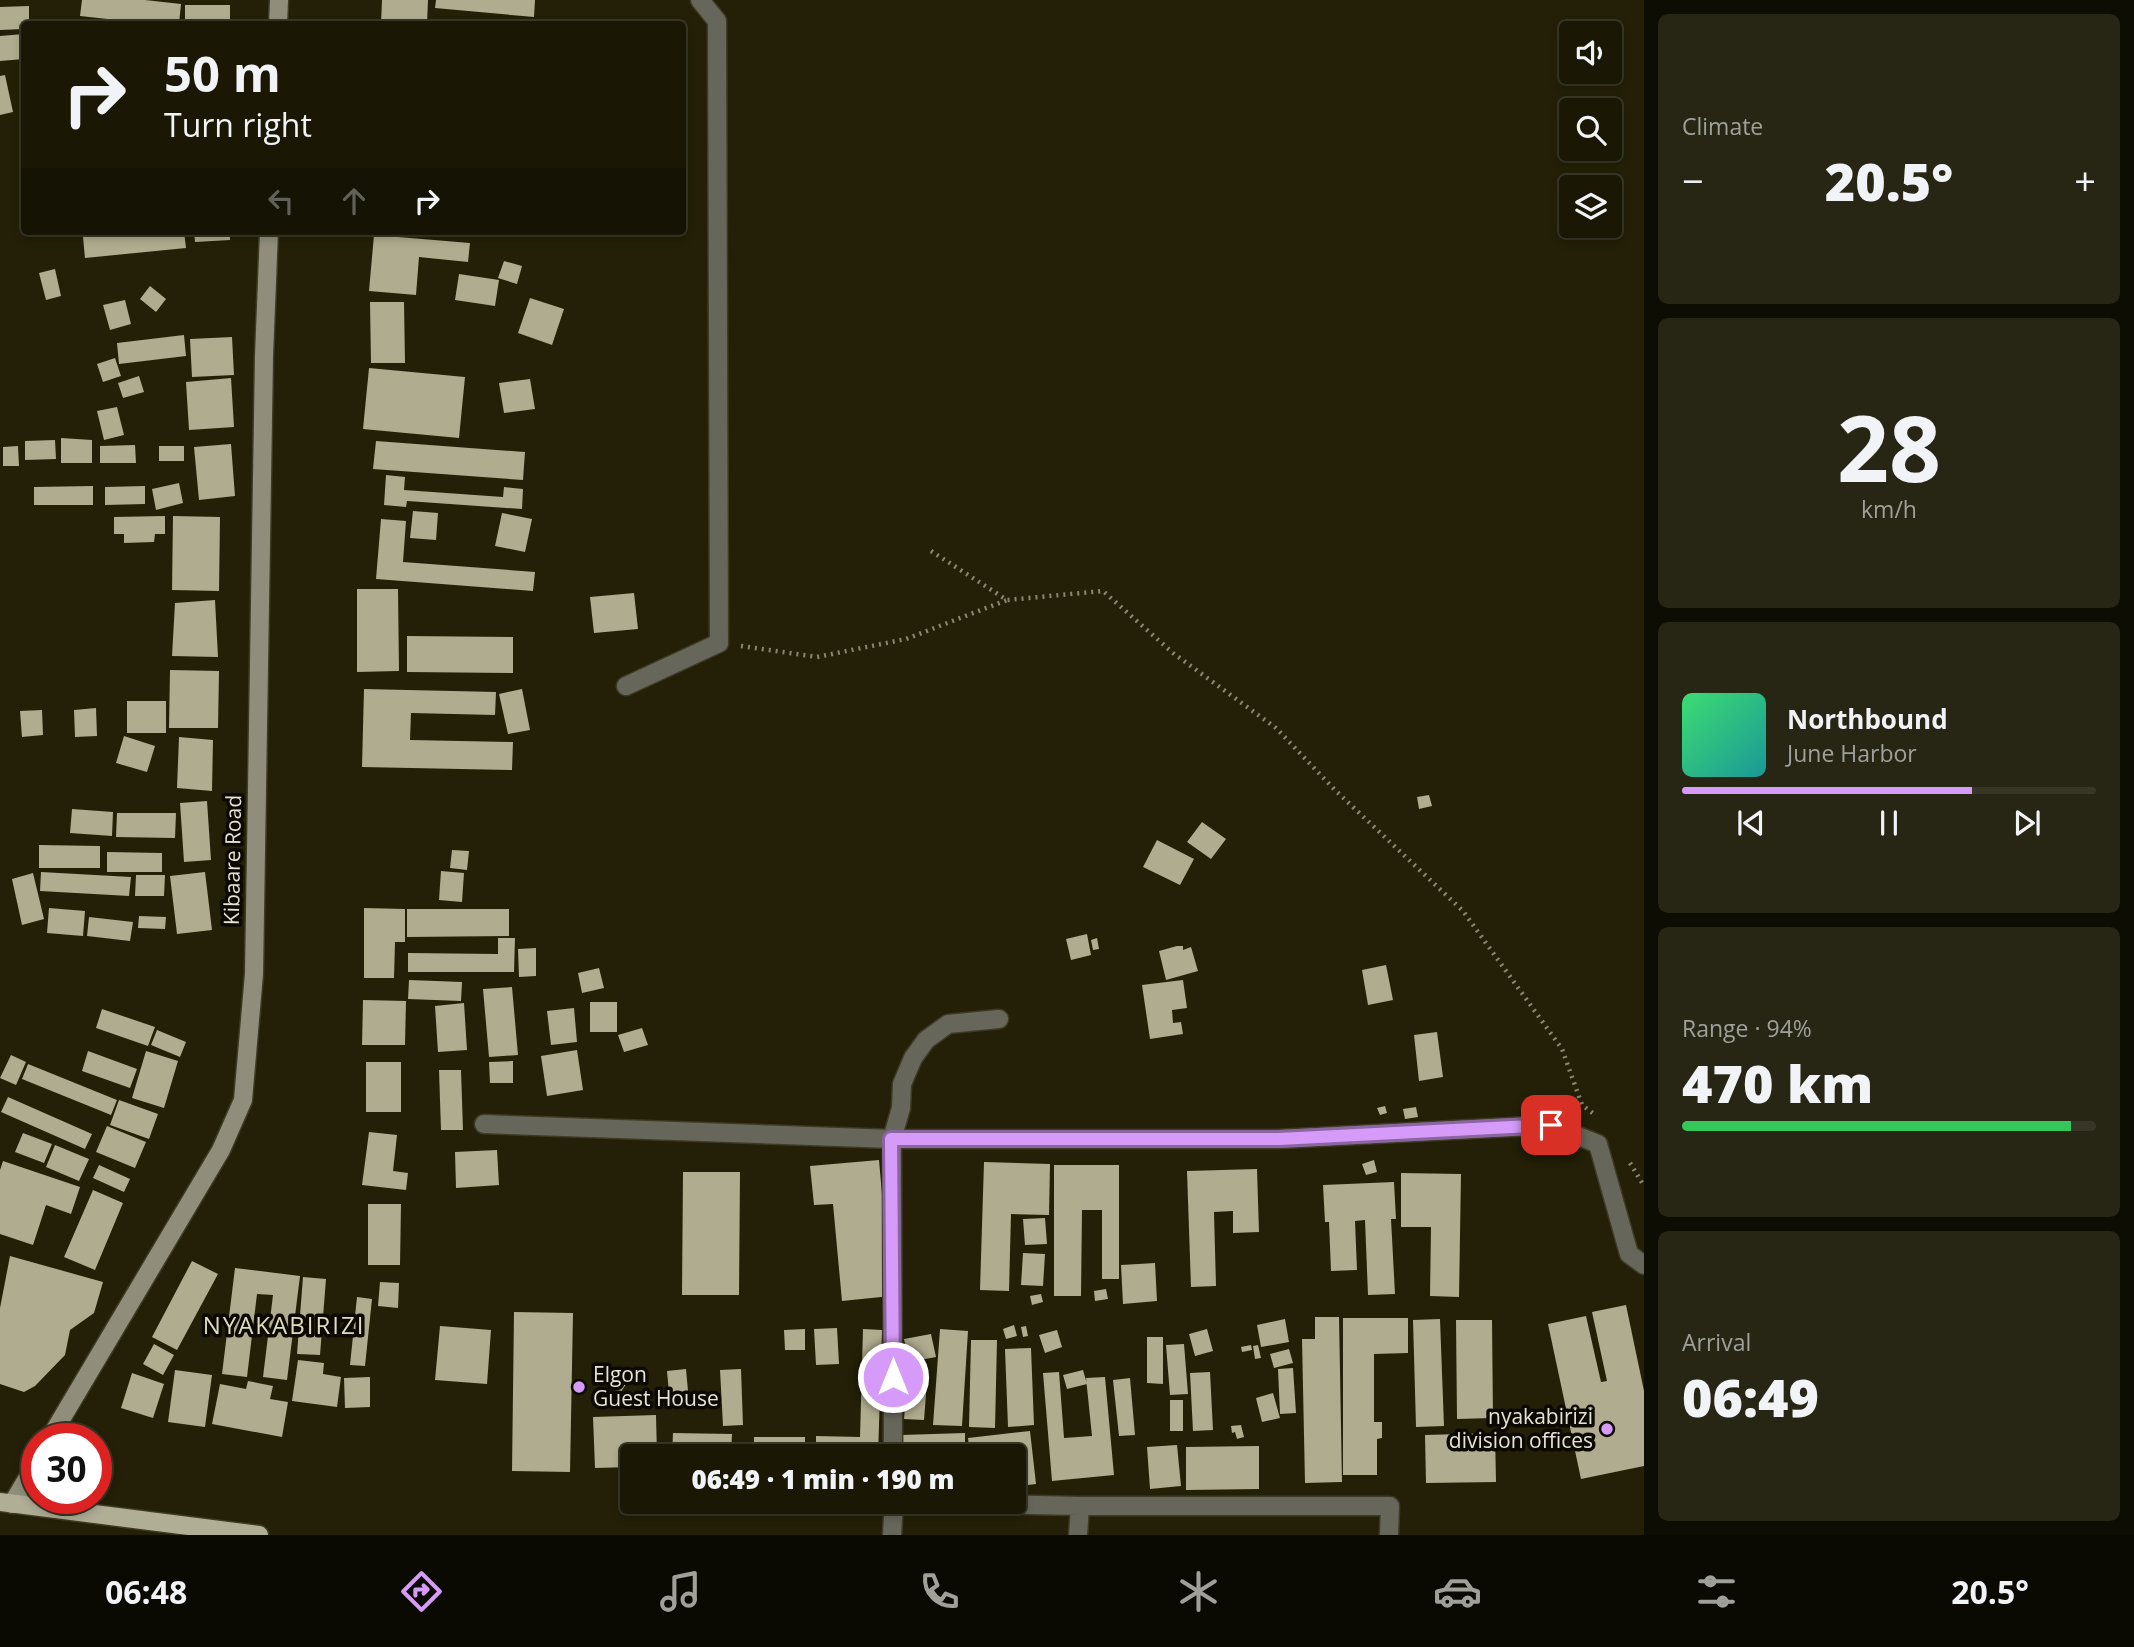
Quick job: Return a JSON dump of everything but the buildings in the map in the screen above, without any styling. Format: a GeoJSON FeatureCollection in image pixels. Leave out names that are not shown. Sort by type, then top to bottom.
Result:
{"type":"FeatureCollection","features":[{"type":"Feature","properties":{"kind":"main road"},"geometry":{"type":"LineString","coordinates":[[278,21],[279,0]]}},
{"type":"Feature","properties":{"kind":"main road","name":"Kibaare Road"},"geometry":{"type":"LineString","coordinates":[[59,1423],[221,1150],[243,1100],[254,974],[264,356],[269,235]]}},
{"type":"Feature","properties":{"kind":"main road"},"geometry":{"type":"LineString","coordinates":[[21,1483],[6,1503],[135,1527],[259,1535]]}},
{"type":"Feature","properties":{"kind":"street"},"geometry":{"type":"LineString","coordinates":[[626,686],[719,643],[717,21],[700,0]]}},
{"type":"Feature","properties":{"kind":"street"},"geometry":{"type":"LineString","coordinates":[[893,1444],[891,1139],[900,1113],[902,1084],[913,1058],[926,1040],[948,1024],[999,1019]]}},
{"type":"Feature","properties":{"kind":"street"},"geometry":{"type":"LineString","coordinates":[[484,1124],[891,1139],[1279,1139],[1551,1125],[1598,1144],[1629,1254],[1644,1265]]}},
{"type":"Feature","properties":{"kind":"street"},"geometry":{"type":"LineString","coordinates":[[1026,1505],[1390,1506],[1389,1535]]}},
{"type":"Feature","properties":{"kind":"street"},"geometry":{"type":"LineString","coordinates":[[1078,1535],[1080,1506]]}},
{"type":"Feature","properties":{"kind":"street"},"geometry":{"type":"LineString","coordinates":[[892,1535],[893,1514]]}},
{"type":"Feature","properties":{"kind":"path"},"geometry":{"type":"LineString","coordinates":[[931,551],[1007,600]]}},
{"type":"Feature","properties":{"kind":"path"},"geometry":{"type":"LineString","coordinates":[[719,643],[817,657],[906,639],[1007,600],[1103,591],[1173,653],[1276,728],[1335,790],[1464,911],[1562,1049],[1582,1105],[1602,1121]]}},
{"type":"Feature","properties":{"kind":"path"},"geometry":{"type":"LineString","coordinates":[[1629,1161],[1644,1186]]}},
{"type":"Feature","properties":{"kind":"place","name":"Elgon Guest House"},"geometry":{"type":"Point","coordinates":[579,1387]}},
{"type":"Feature","properties":{"kind":"place","name":"nyakabirizi division offices"},"geometry":{"type":"Point","coordinates":[1607,1429]}},
{"type":"Feature","properties":{"kind":"district","name":"NYAKABIRIZI"},"geometry":{"type":"Point","coordinates":[284,1326]}},
{"type":"Feature","properties":{"kind":"route"},"geometry":{"type":"LineString","coordinates":[[893,1377],[891,1139],[1279,1139],[1551,1125]]}}]}
